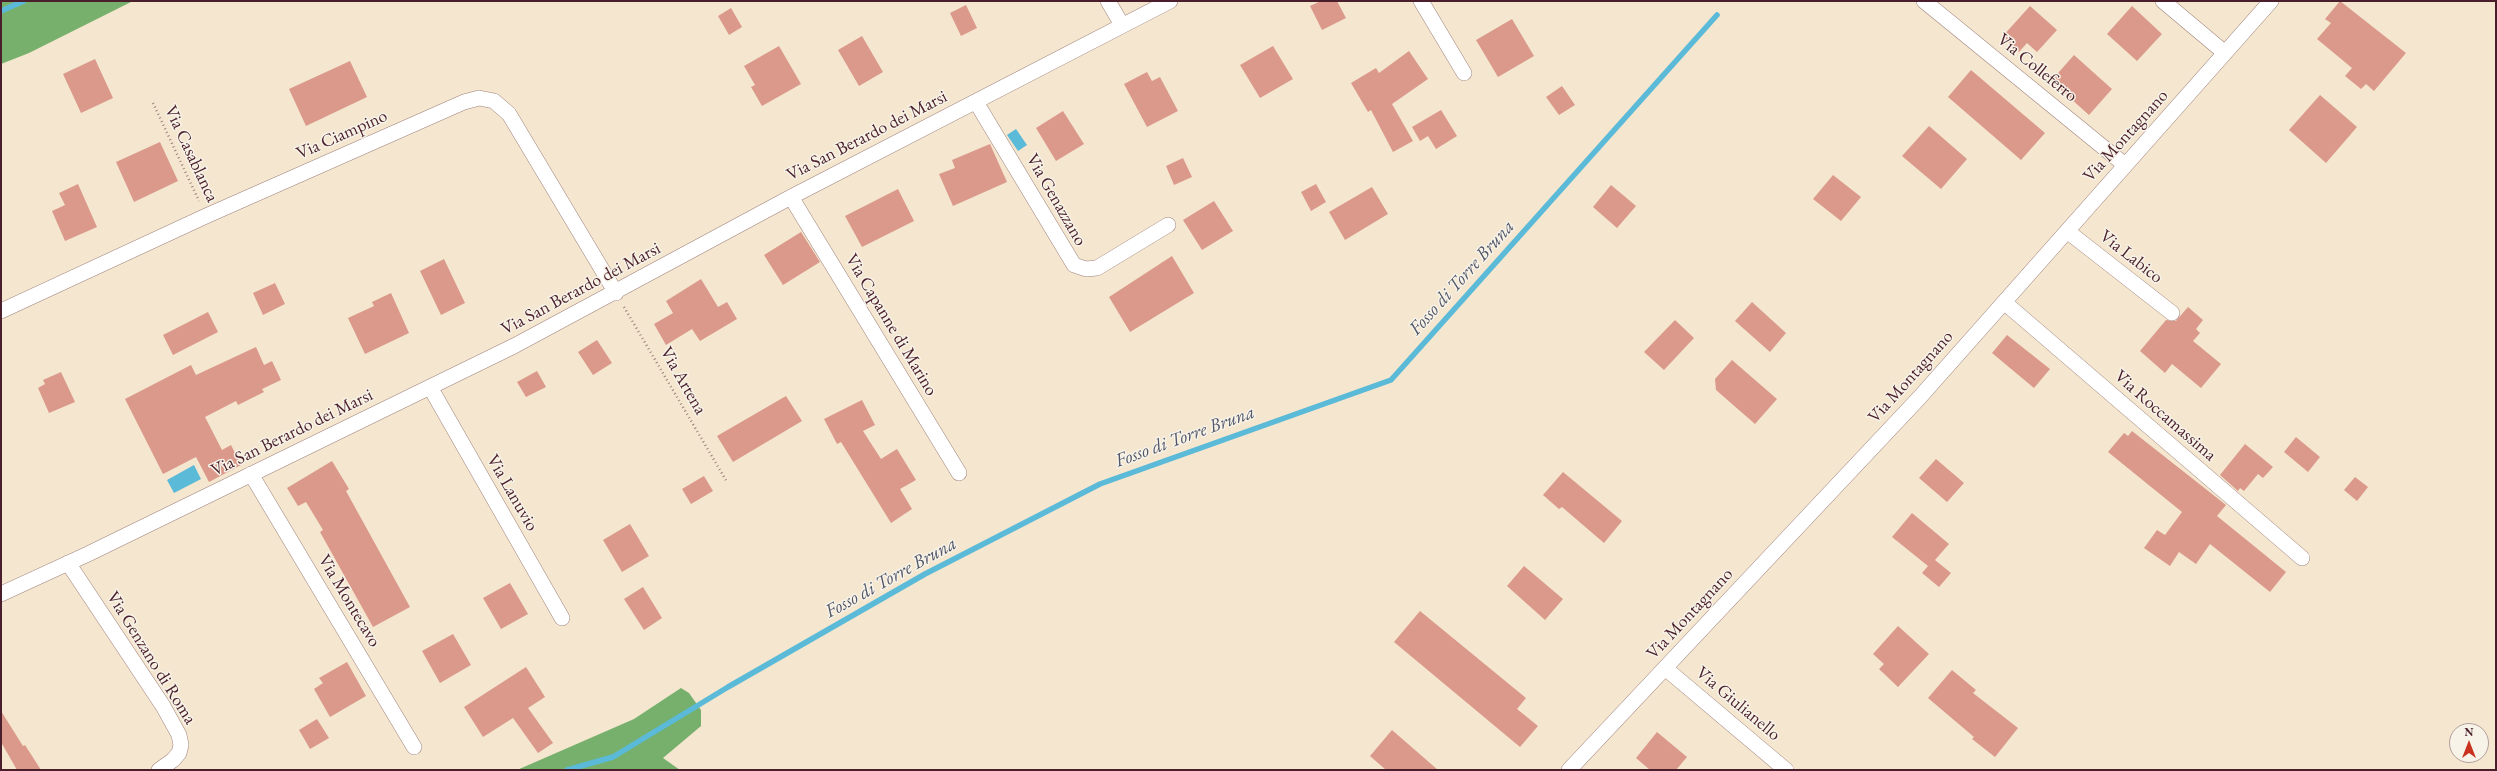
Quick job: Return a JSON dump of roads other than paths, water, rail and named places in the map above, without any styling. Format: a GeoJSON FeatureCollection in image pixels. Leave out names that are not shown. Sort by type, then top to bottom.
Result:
{"type":"FeatureCollection","features":[{"type":"Feature","properties":{"kind":"street"},"geometry":{"type":"LineString","coordinates":[[1108,1],[1122,25]]}},
{"type":"Feature","properties":{"kind":"street","name":"Via San Berardo dei Marsi"},"geometry":{"type":"LineString","coordinates":[[1,594],[430,387],[616,293],[791,197],[1170,1]]}},
{"type":"Feature","properties":{"kind":"street"},"geometry":{"type":"LineString","coordinates":[[1421,1],[1464,73]]}},
{"type":"Feature","properties":{"kind":"street","name":"Via Colleferro"},"geometry":{"type":"LineString","coordinates":[[1924,1],[2125,165]]}},
{"type":"Feature","properties":{"kind":"street"},"geometry":{"type":"LineString","coordinates":[[2163,1],[2225,53]]}},
{"type":"Feature","properties":{"kind":"street","name":"Via Montagnano"},"geometry":{"type":"LineString","coordinates":[[1569,770],[1920,396],[2271,1]]}},
{"type":"Feature","properties":{"kind":"street","name":"Via Ciampino"},"geometry":{"type":"LineString","coordinates":[[1,311],[206,216],[464,102],[487,99],[500,104],[509,114],[616,293]]}},
{"type":"Feature","properties":{"kind":"street","name":"Via Genazzano"},"geometry":{"type":"LineString","coordinates":[[976,102],[1074,265],[1086,270],[1097,268],[1168,225]]}},
{"type":"Feature","properties":{"kind":"street","name":"Via Capanne di Marino"},"geometry":{"type":"LineString","coordinates":[[791,197],[959,474]]}},
{"type":"Feature","properties":{"kind":"street","name":"Via Labico"},"geometry":{"type":"LineString","coordinates":[[2067,231],[2172,313]]}},
{"type":"Feature","properties":{"kind":"street","name":"Via Roccamassima"},"geometry":{"type":"LineString","coordinates":[[2004,302],[2302,558]]}},
{"type":"Feature","properties":{"kind":"street","name":"Via Lanuvio"},"geometry":{"type":"LineString","coordinates":[[430,387],[562,618]]}},
{"type":"Feature","properties":{"kind":"street","name":"Via Montecavo"},"geometry":{"type":"LineString","coordinates":[[251,474],[414,747]]}},
{"type":"Feature","properties":{"kind":"street","name":"Via Genzano di Roma"},"geometry":{"type":"LineString","coordinates":[[68,563],[163,706],[179,735],[181,745],[179,753],[173,760],[158,770]]}},
{"type":"Feature","properties":{"kind":"street","name":"Via Giulianello"},"geometry":{"type":"LineString","coordinates":[[1665,668],[1786,770]]}},
{"type":"Feature","properties":{"kind":"water"},"geometry":{"type":"Polygon","coordinates":[[[1016,129],[1027,145],[1018,151],[1007,135],[1016,129]]]}},
{"type":"Feature","properties":{"kind":"water"},"geometry":{"type":"Polygon","coordinates":[[[194,465],[201,479],[174,493],[167,480],[194,465]]]}},
{"type":"Feature","properties":{"kind":"waterway"},"geometry":{"type":"LineString","coordinates":[[1,11],[24,1]]}},
{"type":"Feature","properties":{"kind":"waterway","name":"Fosso di Torre Bruna"},"geometry":{"type":"LineString","coordinates":[[567,770],[613,757],[728,687],[925,574],[1100,484],[1391,380],[1717,15]]}}]}
